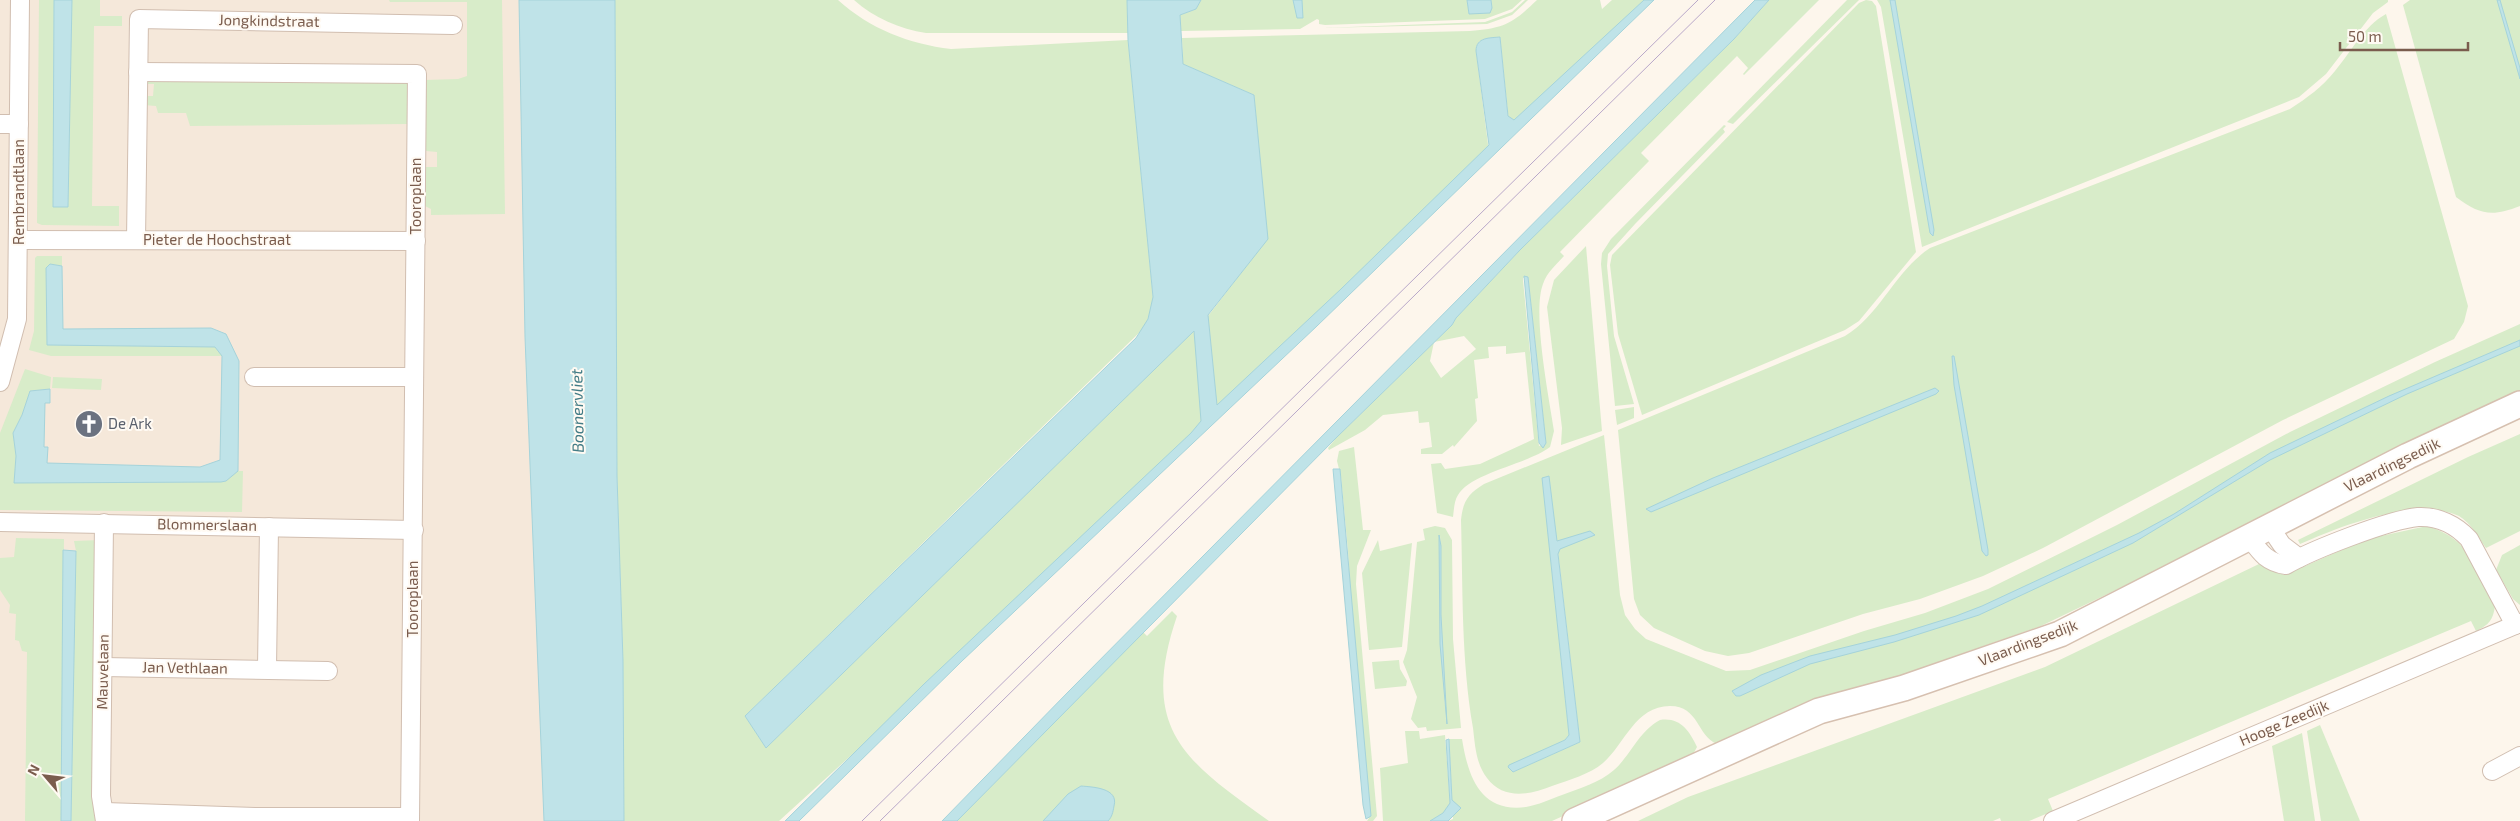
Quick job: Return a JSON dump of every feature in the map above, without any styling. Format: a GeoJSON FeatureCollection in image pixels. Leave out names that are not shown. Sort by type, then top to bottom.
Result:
{"type":"FeatureCollection","features":[{"type":"Feature","properties":{"kind":"street","name":"Rembrandtlaan"},"geometry":{"type":"LineString","coordinates":[[0,382],[17,319],[20,0]]}},
{"type":"Feature","properties":{"kind":"street","name":"Jongkindstraat"},"geometry":{"type":"LineString","coordinates":[[136,240],[139,18],[453,25]]}},
{"type":"Feature","properties":{"kind":"street","name":"Tooroplaan"},"geometry":{"type":"LineString","coordinates":[[138,72],[417,74],[410,819]]}},
{"type":"Feature","properties":{"kind":"street"},"geometry":{"type":"LineString","coordinates":[[0,124],[19,124]]}},
{"type":"Feature","properties":{"kind":"street","name":"Pieter de Hoochstraat"},"geometry":{"type":"LineString","coordinates":[[19,240],[416,241]]}},
{"type":"Feature","properties":{"kind":"street"},"geometry":{"type":"LineString","coordinates":[[254,377],[414,377]]}},
{"type":"Feature","properties":{"kind":"street","name":"Vlaardingsedijk"},"geometry":{"type":"LineString","coordinates":[[1575,821],[1819,711],[1904,688],[2060,634],[2408,456],[2520,404]]}},
{"type":"Feature","properties":{"kind":"street","name":"Hooge Zeedijk"},"geometry":{"type":"LineString","coordinates":[[2053,821],[2518,624],[2469,539],[2459,528],[2434,518],[2418,517],[2382,526],[2299,558],[2259,531]]}},
{"type":"Feature","properties":{"kind":"street","name":"Blommerslaan"},"geometry":{"type":"LineString","coordinates":[[0,522],[414,530]]}},
{"type":"Feature","properties":{"kind":"street","name":"Mauvelaan"},"geometry":{"type":"LineString","coordinates":[[104,523],[101,796],[105,816]]}},
{"type":"Feature","properties":{"kind":"street"},"geometry":{"type":"LineString","coordinates":[[267,668],[269,527]]}},
{"type":"Feature","properties":{"kind":"street","name":"Jan Vethlaan"},"geometry":{"type":"LineString","coordinates":[[103,667],[328,670]]}},
{"type":"Feature","properties":{"kind":"street"},"geometry":{"type":"LineString","coordinates":[[2492,771],[2520,756]]}},
{"type":"Feature","properties":{"kind":"street"},"geometry":{"type":"LineString","coordinates":[[105,816],[254,819],[410,819]]}},
{"type":"Feature","properties":{"kind":"shaded area"},"geometry":{"type":"Polygon","coordinates":[[[0,0],[532,0],[572,821],[0,821],[0,0]]]}},
{"type":"Feature","properties":{"kind":"green space"},"geometry":{"type":"Polygon","coordinates":[[[39,0],[54,0],[53,207],[68,206],[72,0],[100,0],[100,16],[122,16],[122,26],[94,26],[92,206],[119,206],[119,226],[42,225],[37,223],[39,0]]]}},
{"type":"Feature","properties":{"kind":"green space"},"geometry":{"type":"Polygon","coordinates":[[[389,0],[502,0],[505,214],[431,215],[431,209],[425,206],[426,167],[437,167],[437,152],[426,151],[426,95],[422,89],[424,80],[458,79],[467,76],[467,2],[390,2],[389,0]]]}},
{"type":"Feature","properties":{"kind":"green space"},"geometry":{"type":"Polygon","coordinates":[[[615,0],[838,0],[863,19],[891,34],[935,47],[951,49],[1128,40],[1153,297],[1152,309],[1144,328],[745,716],[766,748],[1205,320],[1267,239],[1254,95],[1183,64],[1182,38],[1470,31],[1500,26],[1514,20],[1537,0],[1600,0],[1602,9],[1612,0],[1648,0],[1510,132],[1500,37],[1484,39],[1478,43],[1476,51],[1489,152],[1002,618],[779,821],[624,821],[623,661],[617,476],[615,0]]]}},
{"type":"Feature","properties":{"kind":"green space"},"geometry":{"type":"Polygon","coordinates":[[[854,0],[1127,0],[1128,33],[926,33],[888,22],[854,0]]]}},
{"type":"Feature","properties":{"kind":"green space"},"geometry":{"type":"Polygon","coordinates":[[[1201,0],[1467,0],[1469,14],[1492,8],[1491,0],[1522,0],[1512,9],[1485,19],[1325,25],[1319,24],[1317,19],[1300,29],[1181,31],[1180,15],[1196,9],[1201,0]]]}},
{"type":"Feature","properties":{"kind":"green space"},"geometry":{"type":"Polygon","coordinates":[[[1525,0],[1528,0],[1512,15],[1487,24],[1322,28],[1485,22],[1512,12],[1525,0]]]}},
{"type":"Feature","properties":{"kind":"green space"},"geometry":{"type":"Polygon","coordinates":[[[1769,0],[1819,0],[1744,75],[1748,68],[1737,56],[1641,153],[1649,161],[1560,252],[1564,256],[1552,269],[1543,284],[1539,314],[1542,356],[1554,431],[1550,447],[1528,459],[1487,475],[1464,487],[1457,497],[1453,517],[1437,513],[1431,464],[1441,463],[1445,469],[1480,464],[1534,439],[1525,352],[1506,354],[1506,346],[1488,347],[1489,358],[1474,360],[1478,398],[1475,399],[1477,421],[1454,447],[1453,445],[1442,454],[1421,454],[1421,449],[1432,447],[1429,422],[1419,423],[1418,411],[1383,415],[1365,430],[1329,450],[1328,448],[1337,437],[1434,343],[1430,361],[1441,378],[1476,349],[1464,336],[1435,342],[1520,250],[1734,39],[1769,0]],[[1528,277],[1523,278],[1523,280],[1539,446],[1546,443],[1528,277]]]}},
{"type":"Feature","properties":{"kind":"green space"},"geometry":{"type":"Polygon","coordinates":[[[1847,0],[1859,0],[1733,124],[1727,122],[1847,0]]]}},
{"type":"Feature","properties":{"kind":"green space"},"geometry":{"type":"Polygon","coordinates":[[[1866,0],[1872,1],[1876,6],[1916,252],[1859,321],[1845,330],[1642,415],[1618,334],[1610,265],[1612,255],[1859,3],[1866,0]]]}},
{"type":"Feature","properties":{"kind":"green space"},"geometry":{"type":"Polygon","coordinates":[[[1877,0],[2388,0],[2388,2],[2373,13],[2326,74],[2299,97],[1922,247],[1881,7],[1877,0]]]}},
{"type":"Feature","properties":{"kind":"green space"},"geometry":{"type":"Polygon","coordinates":[[[2410,0],[2520,0],[2520,206],[2502,212],[2486,212],[2472,208],[2456,197],[2403,5],[2410,0]]]}},
{"type":"Feature","properties":{"kind":"green space"},"geometry":{"type":"Polygon","coordinates":[[[2386,14],[2468,306],[2464,322],[2454,339],[2283,420],[2043,548],[1983,576],[1920,599],[1863,614],[1749,653],[1728,656],[1705,651],[1654,628],[1640,615],[1634,599],[1618,430],[1845,336],[1869,316],[1907,268],[1930,248],[2290,109],[2325,82],[2341,64],[2364,32],[2386,14]]]}},
{"type":"Feature","properties":{"kind":"green space"},"geometry":{"type":"Polygon","coordinates":[[[152,79],[408,83],[407,124],[190,126],[186,113],[158,113],[156,106],[144,105],[144,96],[153,96],[154,84],[146,84],[152,79]]]}},
{"type":"Feature","properties":{"kind":"green space"},"geometry":{"type":"Polygon","coordinates":[[[1724,125],[1726,126],[1723,129],[1725,132],[1608,254],[1607,266],[1614,336],[1634,404],[1615,406],[1601,264],[1602,253],[1611,239],[1724,125]]]}},
{"type":"Feature","properties":{"kind":"green space"},"geometry":{"type":"Polygon","coordinates":[[[1586,246],[1602,431],[1561,445],[1562,428],[1547,307],[1554,280],[1586,246]]]}},
{"type":"Feature","properties":{"kind":"green space"},"geometry":{"type":"Polygon","coordinates":[[[37,256],[62,256],[62,266],[50,264],[46,268],[47,345],[215,347],[222,356],[51,356],[29,350],[34,331],[35,258],[37,256]]]}},
{"type":"Feature","properties":{"kind":"green space"},"geometry":{"type":"Polygon","coordinates":[[[2520,324],[2520,396],[2041,626],[1830,700],[1717,744],[1705,735],[1687,711],[1680,707],[1658,708],[1648,712],[1639,719],[1611,755],[1598,767],[1535,792],[1517,794],[1501,790],[1493,785],[1480,767],[1475,748],[1466,676],[1461,520],[1467,499],[1484,484],[1604,435],[1620,595],[1625,615],[1635,629],[1646,639],[1726,671],[1750,670],[1864,631],[1925,613],[1988,589],[2117,525],[2290,432],[2435,362],[2520,324]],[[1550,551],[1569,735],[1565,740],[1513,772],[1580,742],[1558,552],[1550,551]]]}},
{"type":"Feature","properties":{"kind":"green space"},"geometry":{"type":"Polygon","coordinates":[[[25,369],[51,377],[50,389],[30,391],[22,415],[13,433],[16,456],[14,483],[221,482],[226,481],[238,471],[243,471],[242,512],[0,510],[0,433],[25,369]]]}},
{"type":"Feature","properties":{"kind":"green space"},"geometry":{"type":"Polygon","coordinates":[[[53,377],[102,379],[101,390],[52,388],[53,377]]]}},
{"type":"Feature","properties":{"kind":"green space"},"geometry":{"type":"Polygon","coordinates":[[[1634,407],[1634,418],[1617,425],[1615,410],[1634,407]]]}},
{"type":"Feature","properties":{"kind":"green space"},"geometry":{"type":"Polygon","coordinates":[[[2520,434],[2520,531],[2486,548],[2471,526],[2459,516],[2442,511],[2422,509],[2401,511],[2357,522],[2300,544],[2298,540],[2468,457],[2520,434]]]}},
{"type":"Feature","properties":{"kind":"green space"},"geometry":{"type":"Polygon","coordinates":[[[1354,447],[1363,530],[1371,530],[1357,566],[1356,584],[1377,816],[1373,821],[1367,821],[1369,818],[1348,551],[1341,477],[1337,461],[1339,451],[1354,447]]]}},
{"type":"Feature","properties":{"kind":"green space"},"geometry":{"type":"Polygon","coordinates":[[[1435,526],[1445,528],[1452,540],[1453,639],[1461,728],[1427,731],[1426,727],[1418,728],[1411,719],[1417,697],[1403,662],[1407,650],[1417,542],[1425,540],[1423,529],[1435,526]],[[1441,535],[1439,596],[1446,724],[1441,615],[1441,535]]]}},
{"type":"Feature","properties":{"kind":"green space"},"geometry":{"type":"Polygon","coordinates":[[[2427,526],[2454,539],[2463,547],[2477,568],[2495,606],[2490,622],[2484,627],[2476,631],[2471,621],[2048,799],[2053,811],[2029,821],[2001,821],[2000,818],[1993,821],[1638,821],[1688,797],[2045,667],[2259,564],[2284,575],[2367,539],[2427,526]]]}},
{"type":"Feature","properties":{"kind":"green space"},"geometry":{"type":"Polygon","coordinates":[[[16,538],[64,539],[61,821],[25,821],[27,652],[22,651],[19,641],[15,640],[16,614],[9,613],[10,605],[0,590],[0,558],[14,557],[16,538]]]}},
{"type":"Feature","properties":{"kind":"green space"},"geometry":{"type":"Polygon","coordinates":[[[100,540],[100,821],[71,821],[76,551],[74,541],[100,540]]]}},
{"type":"Feature","properties":{"kind":"green space"},"geometry":{"type":"Polygon","coordinates":[[[1378,540],[1380,551],[1412,543],[1402,647],[1369,650],[1362,573],[1378,540]]]}},
{"type":"Feature","properties":{"kind":"green space"},"geometry":{"type":"Polygon","coordinates":[[[2520,545],[2520,605],[2513,599],[2496,570],[2502,555],[2520,545]]]}},
{"type":"Feature","properties":{"kind":"green space"},"geometry":{"type":"Polygon","coordinates":[[[1172,611],[1177,616],[1167,654],[1163,687],[1167,714],[1176,738],[1192,759],[1213,779],[1269,821],[957,821],[1143,632],[1147,636],[1172,611]]]}},
{"type":"Feature","properties":{"kind":"green space"},"geometry":{"type":"Polygon","coordinates":[[[1399,660],[1400,669],[1407,681],[1406,686],[1375,689],[1372,662],[1399,660]]]}},
{"type":"Feature","properties":{"kind":"green space"},"geometry":{"type":"Polygon","coordinates":[[[1660,720],[1673,721],[1687,730],[1697,747],[1691,758],[1552,821],[1448,821],[1453,819],[1449,739],[1462,739],[1472,778],[1487,798],[1497,804],[1510,807],[1526,807],[1596,782],[1608,775],[1620,764],[1640,737],[1660,720]]]}},
{"type":"Feature","properties":{"kind":"green space"},"geometry":{"type":"Polygon","coordinates":[[[2320,725],[2360,821],[2321,821],[2307,731],[2320,725]]]}},
{"type":"Feature","properties":{"kind":"green space"},"geometry":{"type":"Polygon","coordinates":[[[1405,731],[1419,731],[1420,739],[1445,735],[1450,803],[1443,813],[1430,821],[1383,821],[1380,768],[1408,763],[1405,731]]]}},
{"type":"Feature","properties":{"kind":"green space"},"geometry":{"type":"Polygon","coordinates":[[[2302,733],[2315,821],[2284,821],[2272,746],[2302,733]]]}},
{"type":"Feature","properties":{"kind":"water"},"geometry":{"type":"Polygon","coordinates":[[[54,0],[72,0],[68,207],[53,207],[54,0]]]}},
{"type":"Feature","properties":{"kind":"water","name":"Boonervliet"},"geometry":{"type":"Polygon","coordinates":[[[519,0],[615,0],[617,476],[623,661],[624,821],[544,821],[525,337],[519,0]]]}},
{"type":"Feature","properties":{"kind":"water"},"geometry":{"type":"Polygon","coordinates":[[[1127,0],[1201,0],[1196,9],[1180,15],[1183,64],[1254,95],[1268,239],[1208,315],[1217,405],[1341,289],[1489,145],[1476,51],[1478,43],[1484,39],[1500,37],[1508,116],[1514,120],[1644,0],[1654,0],[1317,326],[962,661],[799,821],[785,821],[924,684],[1191,433],[1201,421],[1194,331],[766,748],[745,716],[1136,338],[1148,319],[1153,297],[1128,40],[1127,0]]]}},
{"type":"Feature","properties":{"kind":"water"},"geometry":{"type":"Polygon","coordinates":[[[1293,0],[1302,0],[1303,18],[1297,18],[1293,0]]]}},
{"type":"Feature","properties":{"kind":"water"},"geometry":{"type":"Polygon","coordinates":[[[1467,0],[1491,0],[1492,8],[1490,13],[1469,14],[1467,0]]]}},
{"type":"Feature","properties":{"kind":"water"},"geometry":{"type":"Polygon","coordinates":[[[1755,0],[1769,0],[1734,39],[1520,250],[1456,318],[1452,325],[1337,437],[957,821],[942,821],[1069,691],[1755,0]]]}},
{"type":"Feature","properties":{"kind":"water"},"geometry":{"type":"Polygon","coordinates":[[[1890,0],[1895,0],[1934,230],[1933,236],[1930,233],[1890,0]]]}},
{"type":"Feature","properties":{"kind":"water"},"geometry":{"type":"Polygon","coordinates":[[[2497,0],[2500,0],[2520,68],[2520,79],[2497,0]]]}},
{"type":"Feature","properties":{"kind":"water"},"geometry":{"type":"Polygon","coordinates":[[[50,264],[62,266],[63,329],[211,328],[226,334],[239,361],[238,471],[226,481],[221,482],[14,483],[16,456],[13,433],[22,415],[30,391],[50,389],[50,403],[45,403],[44,447],[48,447],[47,463],[200,467],[220,460],[222,356],[215,347],[47,345],[46,268],[50,264]]]}},
{"type":"Feature","properties":{"kind":"water"},"geometry":{"type":"Polygon","coordinates":[[[1524,276],[1528,277],[1546,443],[1543,448],[1539,443],[1524,276]]]}},
{"type":"Feature","properties":{"kind":"water"},"geometry":{"type":"Polygon","coordinates":[[[2520,340],[2520,346],[2407,394],[2270,460],[2133,543],[1979,615],[1894,642],[1810,664],[1740,696],[1736,696],[1732,691],[1761,675],[1810,656],[1895,635],[1982,606],[2139,533],[2174,514],[2270,453],[2389,396],[2520,340]]]}},
{"type":"Feature","properties":{"kind":"water"},"geometry":{"type":"Polygon","coordinates":[[[1952,356],[1954,356],[1988,550],[1988,555],[1986,556],[1982,551],[1954,385],[1952,356]]]}},
{"type":"Feature","properties":{"kind":"water"},"geometry":{"type":"Polygon","coordinates":[[[1935,388],[1939,391],[1936,394],[1651,512],[1646,509],[1713,478],[1935,388]]]}},
{"type":"Feature","properties":{"kind":"water"},"geometry":{"type":"Polygon","coordinates":[[[1333,469],[1340,469],[1371,816],[1366,819],[1363,805],[1333,469]]]}},
{"type":"Feature","properties":{"kind":"water"},"geometry":{"type":"Polygon","coordinates":[[[1549,476],[1557,541],[1590,531],[1595,535],[1560,549],[1558,554],[1580,742],[1513,772],[1508,767],[1509,765],[1565,740],[1569,735],[1542,478],[1549,476]]]}},
{"type":"Feature","properties":{"kind":"water"},"geometry":{"type":"Polygon","coordinates":[[[1439,535],[1441,546],[1441,615],[1447,724],[1440,644],[1439,535]]]}},
{"type":"Feature","properties":{"kind":"water"},"geometry":{"type":"Polygon","coordinates":[[[63,550],[76,551],[71,821],[61,821],[63,550]]]}},
{"type":"Feature","properties":{"kind":"water"},"geometry":{"type":"Polygon","coordinates":[[[1449,739],[1452,800],[1461,808],[1448,821],[1430,821],[1443,813],[1450,803],[1446,740],[1449,739]]]}},
{"type":"Feature","properties":{"kind":"water"},"geometry":{"type":"Polygon","coordinates":[[[1081,786],[1104,790],[1113,795],[1115,800],[1114,808],[1108,821],[1043,821],[1068,794],[1081,786]]]}},
{"type":"Feature","properties":{"kind":"tram line"},"geometry":{"type":"LineString","coordinates":[[862,821],[1698,0]]}},
{"type":"Feature","properties":{"kind":"tram line"},"geometry":{"type":"LineString","coordinates":[[880,821],[1715,0]]}},
{"type":"Feature","properties":{"kind":"place","name":"De Ark"},"geometry":{"type":"Point","coordinates":[89,424]}}]}
